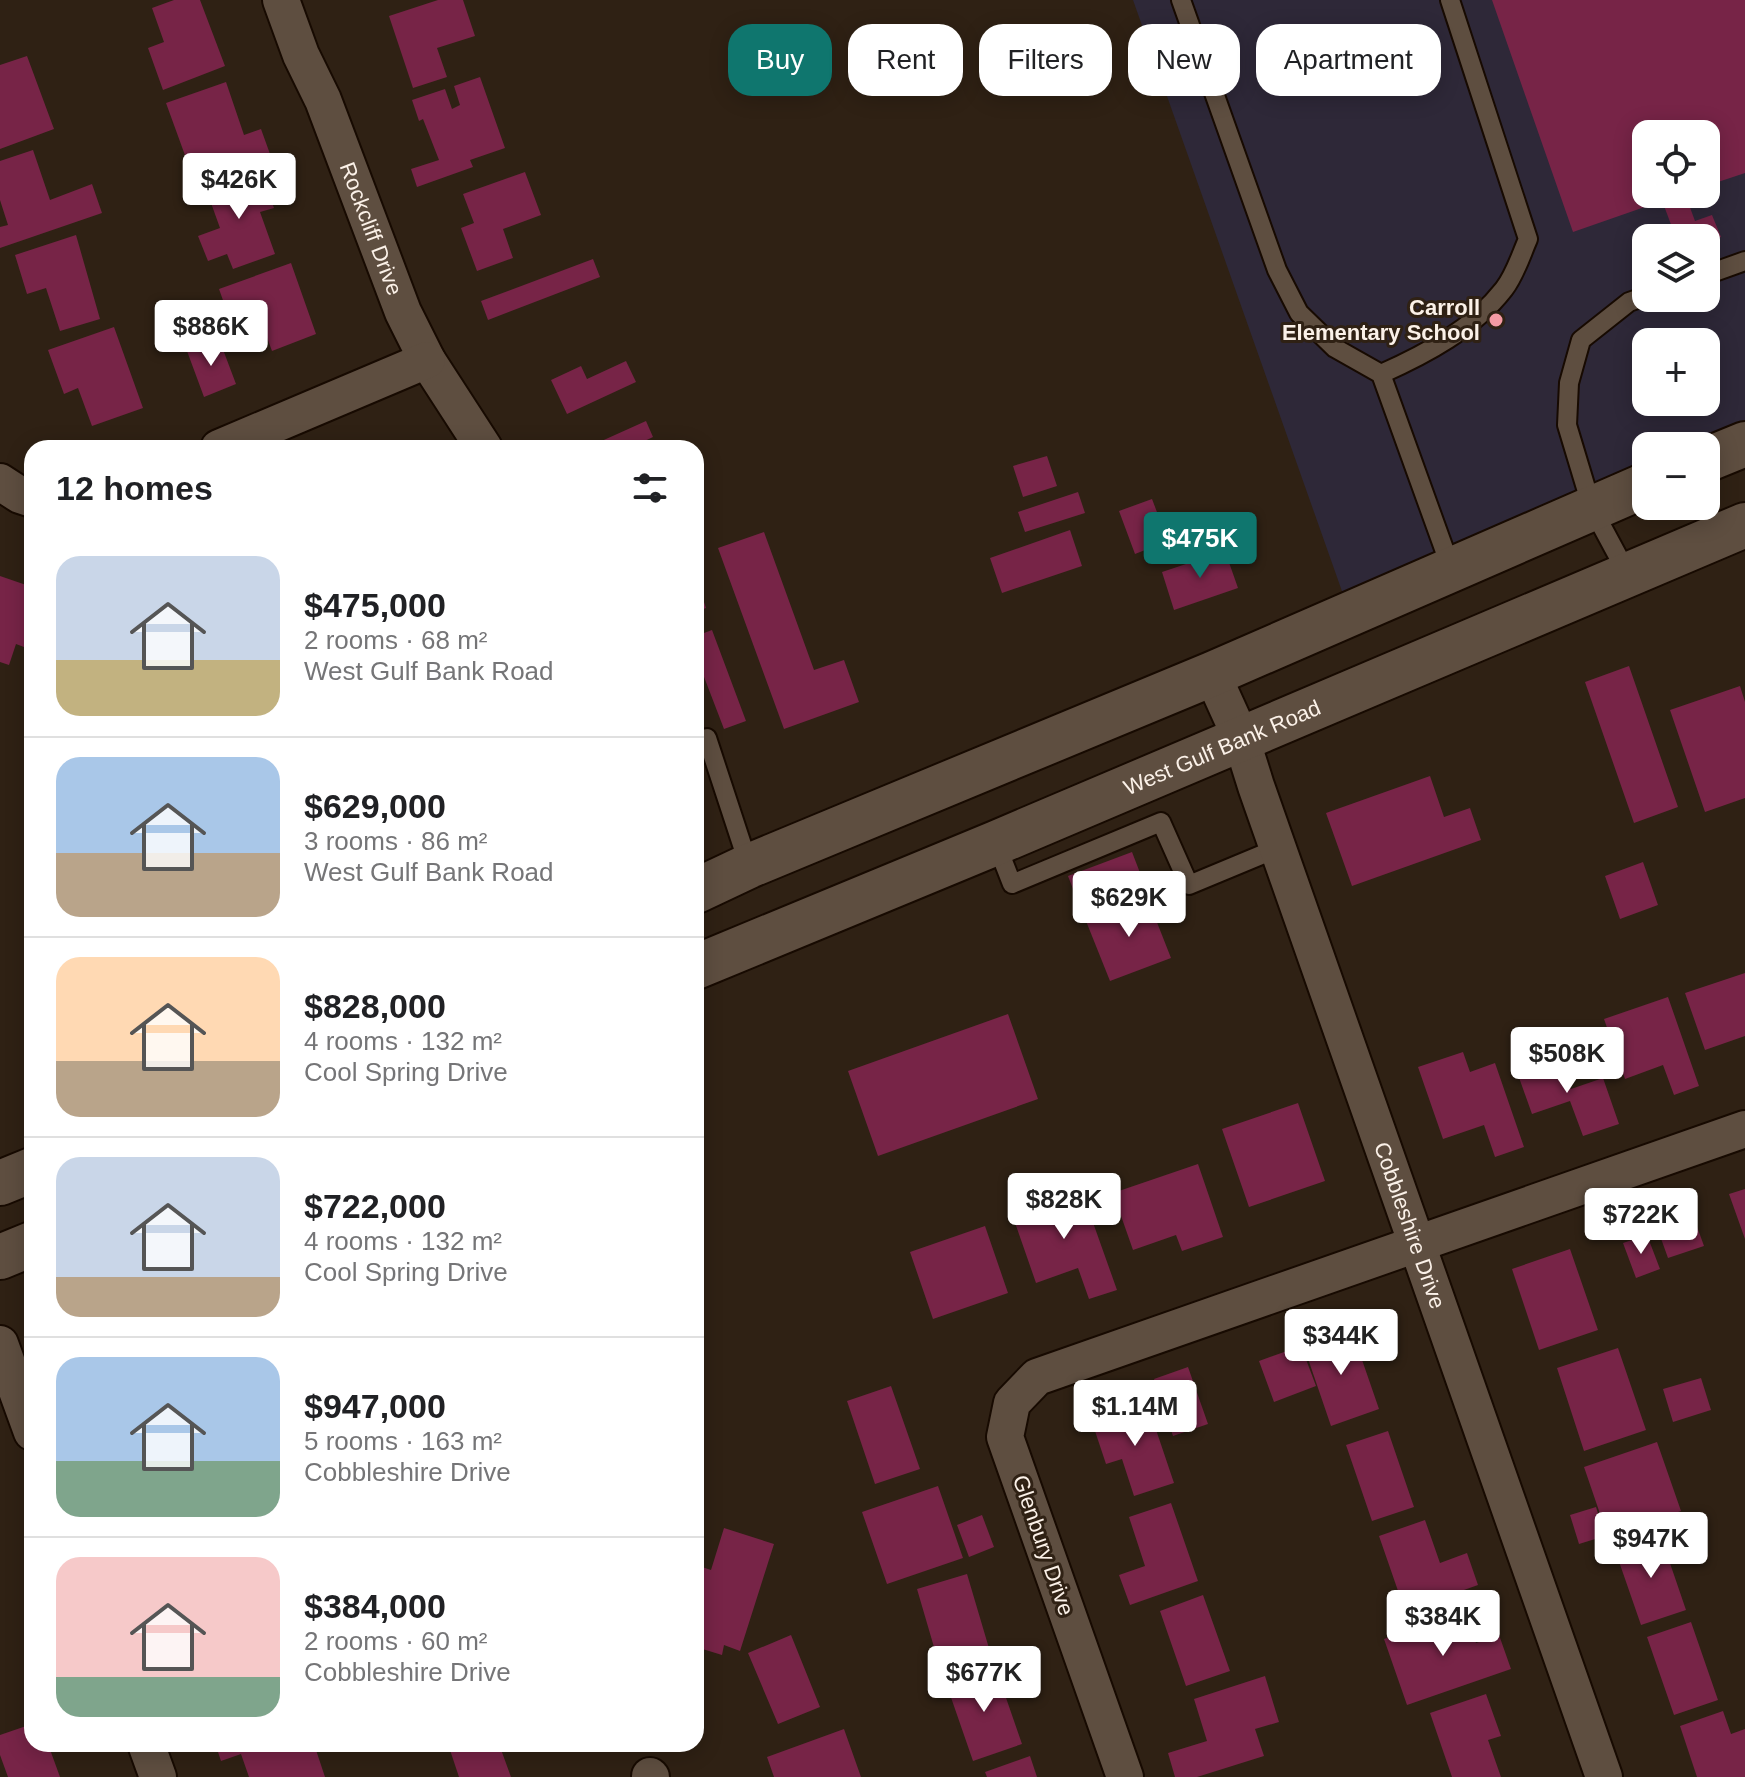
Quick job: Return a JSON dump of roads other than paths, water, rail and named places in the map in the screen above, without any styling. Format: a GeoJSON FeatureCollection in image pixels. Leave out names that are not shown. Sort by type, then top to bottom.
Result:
{"type":"FeatureCollection","features":[{"type":"Feature","properties":{"kind":"main road"},"geometry":{"type":"LineString","coordinates":[[1720,454],[1745,444]]}},
{"type":"Feature","properties":{"kind":"main road"},"geometry":{"type":"LineString","coordinates":[[704,887],[1212,674],[1632,491]]}},
{"type":"Feature","properties":{"kind":"main road","name":"West Gulf Bank Road"},"geometry":{"type":"LineString","coordinates":[[704,964],[1745,525]]}},
{"type":"Feature","properties":{"kind":"main road"},"geometry":{"type":"LineString","coordinates":[[0,1183],[24,1173]]}},
{"type":"Feature","properties":{"kind":"main road"},"geometry":{"type":"LineString","coordinates":[[0,1257],[24,1247]]}},
{"type":"Feature","properties":{"kind":"street","name":"Rockcliff Drive"},"geometry":{"type":"LineString","coordinates":[[281,0],[301,55],[323,100],[403,312],[427,360],[479,440]]}},
{"type":"Feature","properties":{"kind":"street"},"geometry":{"type":"LineString","coordinates":[[238,440],[427,360]]}},
{"type":"Feature","properties":{"kind":"street"},"geometry":{"type":"LineString","coordinates":[[0,482],[24,496]]}},
{"type":"Feature","properties":{"kind":"street","name":"Cobbleshire Drive"},"geometry":{"type":"LineString","coordinates":[[1212,674],[1241,738],[1604,1777]]}},
{"type":"Feature","properties":{"kind":"street"},"geometry":{"type":"LineString","coordinates":[[1417,1243],[1745,1129]]}},
{"type":"Feature","properties":{"kind":"street","name":"Glenbury Drive"},"geometry":{"type":"LineString","coordinates":[[1125,1777],[1005,1437],[1012,1403],[1037,1377],[1417,1243]]}},
{"type":"Feature","properties":{"kind":"street"},"geometry":{"type":"LineString","coordinates":[[0,1344],[24,1410]]}},
{"type":"Feature","properties":{"kind":"street"},"geometry":{"type":"LineString","coordinates":[[149,1752],[158,1777]]}},
{"type":"Feature","properties":{"kind":"lane"},"geometry":{"type":"LineString","coordinates":[[1181,0],[1277,270],[1299,313],[1335,348],[1381,374],[1452,571]]}},
{"type":"Feature","properties":{"kind":"lane"},"geometry":{"type":"LineString","coordinates":[[1381,374],[1419,357],[1468,326],[1505,288],[1528,239],[1450,0]]}},
{"type":"Feature","properties":{"kind":"lane"},"geometry":{"type":"LineString","coordinates":[[1720,270],[1745,261]]}},
{"type":"Feature","properties":{"kind":"lane"},"geometry":{"type":"LineString","coordinates":[[1627,573],[1592,508],[1567,425],[1569,383],[1581,340],[1632,301]]}},
{"type":"Feature","properties":{"kind":"lane"},"geometry":{"type":"LineString","coordinates":[[707,738],[749,866]]}},
{"type":"Feature","properties":{"kind":"lane"},"geometry":{"type":"LineString","coordinates":[[996,843],[1012,884],[1161,822],[1189,885],[1278,848]]}},
{"type":"Feature","properties":{"kind":"place","name":"Carroll Elementary School"},"geometry":{"type":"Point","coordinates":[1496,320]}}]}
